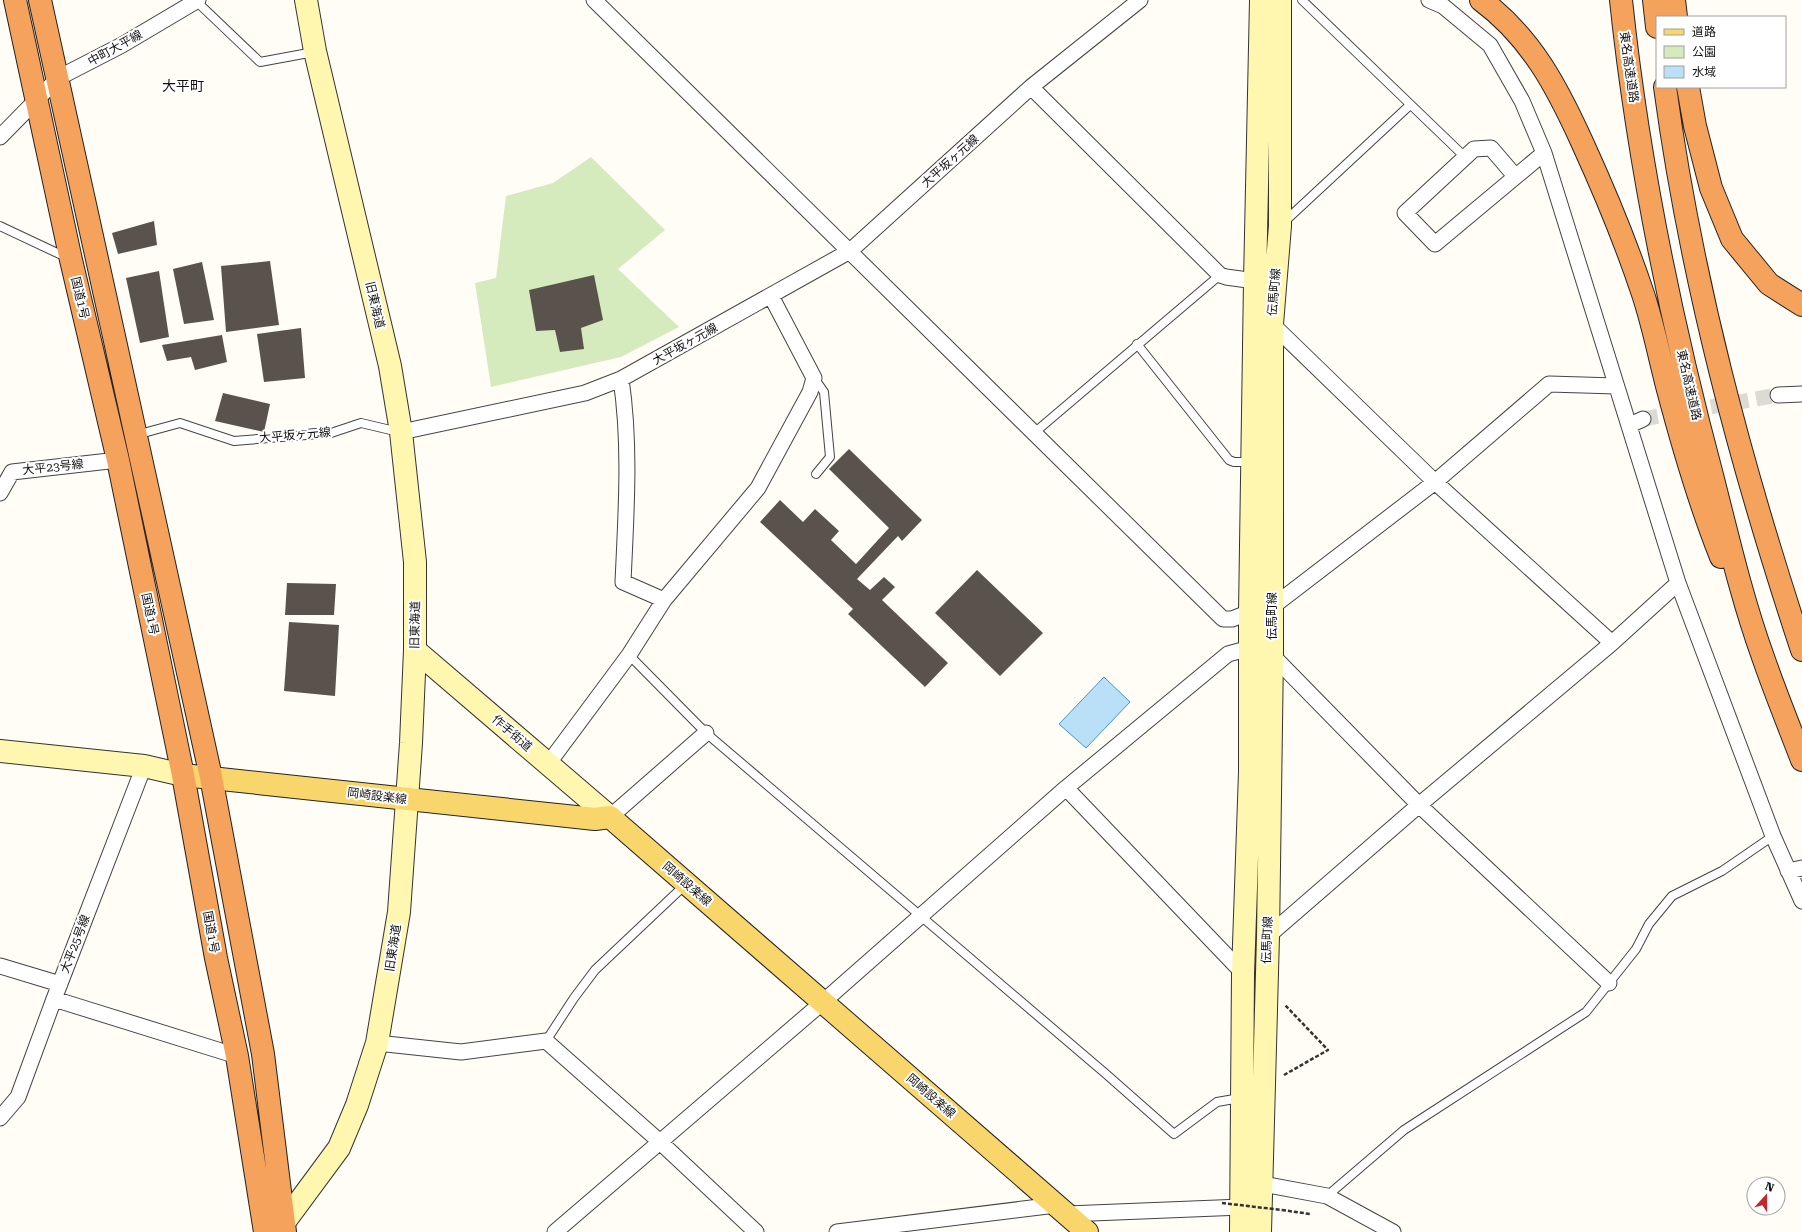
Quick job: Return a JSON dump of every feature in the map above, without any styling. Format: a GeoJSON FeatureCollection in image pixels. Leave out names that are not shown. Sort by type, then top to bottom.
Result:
{"type":"FeatureCollection","features":[{"type":"Feature","properties":{"kind":"highway","name":"国道1号"},"geometry":{"type":"LineString","coordinates":[[15,0],[71,260],[118,460],[183,775],[216,958],[237,1056],[265,1232]]}},
{"type":"Feature","properties":{"kind":"highway"},"geometry":{"type":"LineString","coordinates":[[1481,0],[1493,9],[1529,46],[1560,94],[1594,167],[1643,294],[1669,396],[1710,529],[1762,656]]}},
{"type":"Feature","properties":{"kind":"highway","name":"東名高速道路"},"geometry":{"type":"LineString","coordinates":[[1621,0],[1642,162],[1672,309],[1702,438],[1732,553],[1762,656],[1802,760]]}},
{"type":"Feature","properties":{"kind":"highway"},"geometry":{"type":"LineString","coordinates":[[1654,0],[1656,17]]}},
{"type":"Feature","properties":{"kind":"highway"},"geometry":{"type":"LineString","coordinates":[[1674,0],[1676,16]]}},
{"type":"Feature","properties":{"kind":"highway","name":"国道1号"},"geometry":{"type":"LineString","coordinates":[[43,2],[135,435],[211,777],[263,1054],[282,1228]]}},
{"type":"Feature","properties":{"kind":"highway"},"geometry":{"type":"LineString","coordinates":[[1665,88],[1688,229],[1713,345],[1748,474],[1781,587],[1802,650]]}},
{"type":"Feature","properties":{"kind":"highway"},"geometry":{"type":"LineString","coordinates":[[1688,88],[1695,126],[1711,188],[1732,239],[1769,284],[1802,305]]}},
{"type":"Feature","properties":{"kind":"main road","name":"岡崎設楽線"},"geometry":{"type":"LineString","coordinates":[[183,775],[595,819],[610,817],[1087,1232]]}},
{"type":"Feature","properties":{"kind":"street","name":"中町大平線"},"geometry":{"type":"LineString","coordinates":[[0,137],[58,78],[122,45],[196,0]]}},
{"type":"Feature","properties":{"kind":"street","name":"旧東海道"},"geometry":{"type":"LineString","coordinates":[[282,1228],[340,1148],[357,1105],[377,1043],[399,912],[415,650],[415,562],[401,432],[390,366],[331,112],[315,52],[306,0]]}},
{"type":"Feature","properties":{"kind":"street"},"geometry":{"type":"LineString","coordinates":[[594,0],[1224,619],[1232,619],[1250,612]]}},
{"type":"Feature","properties":{"kind":"street","name":"大平坂ヶ元線"},"geometry":{"type":"LineString","coordinates":[[401,432],[585,394],[622,379],[850,251],[1031,87],[1140,0]]}},
{"type":"Feature","properties":{"kind":"street","name":"伝馬町線"},"geometry":{"type":"LineString","coordinates":[[1243,974],[1250,772],[1250,612],[1254,281],[1261,0]]}},
{"type":"Feature","properties":{"kind":"street","name":"伝馬町線"},"geometry":{"type":"LineString","coordinates":[[1260,1232],[1268,936],[1272,655],[1272,324],[1280,226],[1280,0]]}},
{"type":"Feature","properties":{"kind":"street"},"geometry":{"type":"LineString","coordinates":[[1429,0],[1443,6],[1490,45],[1522,101],[1544,152],[1616,386],[1637,422],[1678,582],[1773,836],[1795,869],[1802,900]]}},
{"type":"Feature","properties":{"kind":"street"},"geometry":{"type":"LineString","coordinates":[[1031,87],[1220,274],[1226,277],[1254,281]]}},
{"type":"Feature","properties":{"kind":"street"},"geometry":{"type":"LineString","coordinates":[[1515,176],[1491,148],[1474,149],[1405,213],[1435,244],[1544,152]]}},
{"type":"Feature","properties":{"kind":"street"},"geometry":{"type":"LineString","coordinates":[[548,764],[629,655],[664,600],[758,488],[810,392],[814,378],[772,296]]}},
{"type":"Feature","properties":{"kind":"street"},"geometry":{"type":"LineString","coordinates":[[1272,324],[1435,482],[1612,643]]}},
{"type":"Feature","properties":{"kind":"street"},"geometry":{"type":"LineString","coordinates":[[622,379],[627,416],[628,468],[623,582],[664,600]]}},
{"type":"Feature","properties":{"kind":"street"},"geometry":{"type":"LineString","coordinates":[[1272,607],[1435,482],[1549,384],[1616,386]]}},
{"type":"Feature","properties":{"kind":"street"},"geometry":{"type":"LineString","coordinates":[[1778,395],[1802,394]]}},
{"type":"Feature","properties":{"kind":"street","name":"大平23号線"},"geometry":{"type":"LineString","coordinates":[[0,493],[12,472],[118,460]]}},
{"type":"Feature","properties":{"kind":"street"},"geometry":{"type":"LineString","coordinates":[[1268,936],[1419,805],[1612,643],[1678,582]]}},
{"type":"Feature","properties":{"kind":"street"},"geometry":{"type":"LineString","coordinates":[[555,1232],[823,1002],[1066,788],[1228,654],[1250,648]]}},
{"type":"Feature","properties":{"kind":"street","name":"作手街道"},"geometry":{"type":"LineString","coordinates":[[415,650],[610,817]]}},
{"type":"Feature","properties":{"kind":"street"},"geometry":{"type":"LineString","coordinates":[[1272,655],[1419,805],[1610,983]]}},
{"type":"Feature","properties":{"kind":"street"},"geometry":{"type":"LineString","coordinates":[[610,817],[706,733]]}},
{"type":"Feature","properties":{"kind":"street"},"geometry":{"type":"LineString","coordinates":[[0,751],[144,766],[183,775]]}},
{"type":"Feature","properties":{"kind":"street","name":"大平25号線"},"geometry":{"type":"LineString","coordinates":[[0,1118],[18,1097],[54,999],[144,766]]}},
{"type":"Feature","properties":{"kind":"street"},"geometry":{"type":"LineString","coordinates":[[1066,788],[1243,974],[1243,1097],[1232,1205],[1241,1232]]}},
{"type":"Feature","properties":{"kind":"street"},"geometry":{"type":"LineString","coordinates":[[0,966],[60,984]]}},
{"type":"Feature","properties":{"kind":"street"},"geometry":{"type":"LineString","coordinates":[[54,999],[237,1056]]}},
{"type":"Feature","properties":{"kind":"street"},"geometry":{"type":"LineString","coordinates":[[377,1043],[460,1052],[546,1041],[659,1142],[756,1232]]}},
{"type":"Feature","properties":{"kind":"street"},"geometry":{"type":"LineString","coordinates":[[1262,1184],[1327,1196],[1393,1232]]}},
{"type":"Feature","properties":{"kind":"street"},"geometry":{"type":"LineString","coordinates":[[837,1232],[1061,1209],[1232,1205]]}},
{"type":"Feature","properties":{"kind":"lane"},"geometry":{"type":"LineString","coordinates":[[196,0],[260,62],[315,52]]}},
{"type":"Feature","properties":{"kind":"lane"},"geometry":{"type":"LineString","coordinates":[[1302,0],[1465,157]]}},
{"type":"Feature","properties":{"kind":"lane"},"geometry":{"type":"LineString","coordinates":[[1280,226],[1410,105]]}},
{"type":"Feature","properties":{"kind":"lane"},"geometry":{"type":"LineString","coordinates":[[0,226],[71,260]]}},
{"type":"Feature","properties":{"kind":"lane"},"geometry":{"type":"LineString","coordinates":[[1034,433],[1220,274]]}},
{"type":"Feature","properties":{"kind":"lane"},"geometry":{"type":"LineString","coordinates":[[1137,344],[1229,460],[1234,462],[1253,462]]}},
{"type":"Feature","properties":{"kind":"lane"},"geometry":{"type":"LineString","coordinates":[[814,378],[824,392],[830,457],[816,474]]}},
{"type":"Feature","properties":{"kind":"lane","name":"大平坂ヶ元線"},"geometry":{"type":"LineString","coordinates":[[135,435],[180,423],[234,440],[331,433],[361,423],[401,432]]}},
{"type":"Feature","properties":{"kind":"lane"},"geometry":{"type":"LineString","coordinates":[[629,655],[706,733],[1174,1134],[1217,1102],[1243,1097]]}},
{"type":"Feature","properties":{"kind":"lane"},"geometry":{"type":"LineString","coordinates":[[1327,1196],[1404,1130],[1586,1012],[1636,949],[1649,924],[1672,896],[1722,871],[1773,836]]}},
{"type":"Feature","properties":{"kind":"lane"},"geometry":{"type":"LineString","coordinates":[[546,1041],[574,998],[595,970],[686,884]]}},
{"type":"Feature","properties":{"kind":"path"},"geometry":{"type":"LineString","coordinates":[[1264,1086],[1328,1050],[1266,984]]}},
{"type":"Feature","properties":{"kind":"path"},"geometry":{"type":"LineString","coordinates":[[1232,1205],[1310,1214]]}},
{"type":"Feature","properties":{"kind":"green space"},"geometry":{"type":"Polygon","coordinates":[[[591,157],[665,230],[618,269],[679,327],[621,357],[491,387],[475,283],[496,278],[506,196],[553,183],[591,157]]]}},
{"type":"Feature","properties":{"kind":"water"},"geometry":{"type":"Polygon","coordinates":[[[1104,677],[1130,702],[1086,748],[1059,724],[1104,677]]]}},
{"type":"Feature","properties":{"kind":"building"},"geometry":{"type":"Polygon","coordinates":[[[154,221],[157,245],[118,254],[112,233],[154,221]]]}},
{"type":"Feature","properties":{"kind":"building"},"geometry":{"type":"Polygon","coordinates":[[[270,261],[279,325],[226,332],[221,266],[270,261]]]}},
{"type":"Feature","properties":{"kind":"building"},"geometry":{"type":"Polygon","coordinates":[[[202,262],[214,320],[184,324],[173,269],[202,262]]]}},
{"type":"Feature","properties":{"kind":"building"},"geometry":{"type":"Polygon","coordinates":[[[159,271],[169,337],[140,343],[126,278],[159,271]]]}},
{"type":"Feature","properties":{"kind":"building"},"geometry":{"type":"Polygon","coordinates":[[[594,275],[603,320],[581,328],[584,349],[560,352],[555,330],[536,331],[529,290],[594,275]]]}},
{"type":"Feature","properties":{"kind":"building"},"geometry":{"type":"Polygon","coordinates":[[[301,328],[305,378],[264,382],[257,334],[301,328]]]}},
{"type":"Feature","properties":{"kind":"building"},"geometry":{"type":"Polygon","coordinates":[[[222,335],[227,362],[195,370],[191,357],[167,361],[162,345],[222,335]]]}},
{"type":"Feature","properties":{"kind":"building"},"geometry":{"type":"Polygon","coordinates":[[[223,393],[270,404],[264,432],[215,421],[223,393]]]}},
{"type":"Feature","properties":{"kind":"building"},"geometry":{"type":"Polygon","coordinates":[[[849,449],[922,520],[902,541],[898,536],[857,579],[870,590],[884,577],[895,587],[882,600],[948,663],[925,687],[848,614],[853,609],[760,522],[780,500],[803,522],[815,509],[839,531],[831,540],[856,564],[889,528],[829,469],[849,449]]]}},
{"type":"Feature","properties":{"kind":"building"},"geometry":{"type":"Polygon","coordinates":[[[977,570],[1043,633],[1000,676],[935,613],[977,570]]]}},
{"type":"Feature","properties":{"kind":"building"},"geometry":{"type":"Polygon","coordinates":[[[287,583],[336,584],[334,615],[285,615],[287,583]]]}},
{"type":"Feature","properties":{"kind":"building"},"geometry":{"type":"Polygon","coordinates":[[[289,622],[339,625],[335,696],[284,691],[289,622]]]}},
{"type":"Feature","properties":{"kind":"tunnel"},"geometry":{"type":"LineString","coordinates":[[1643,419],[1778,395]]}},
{"type":"Feature","properties":{"kind":"district","name":"大平町"},"geometry":{"type":"Point","coordinates":[183,86]}}]}
